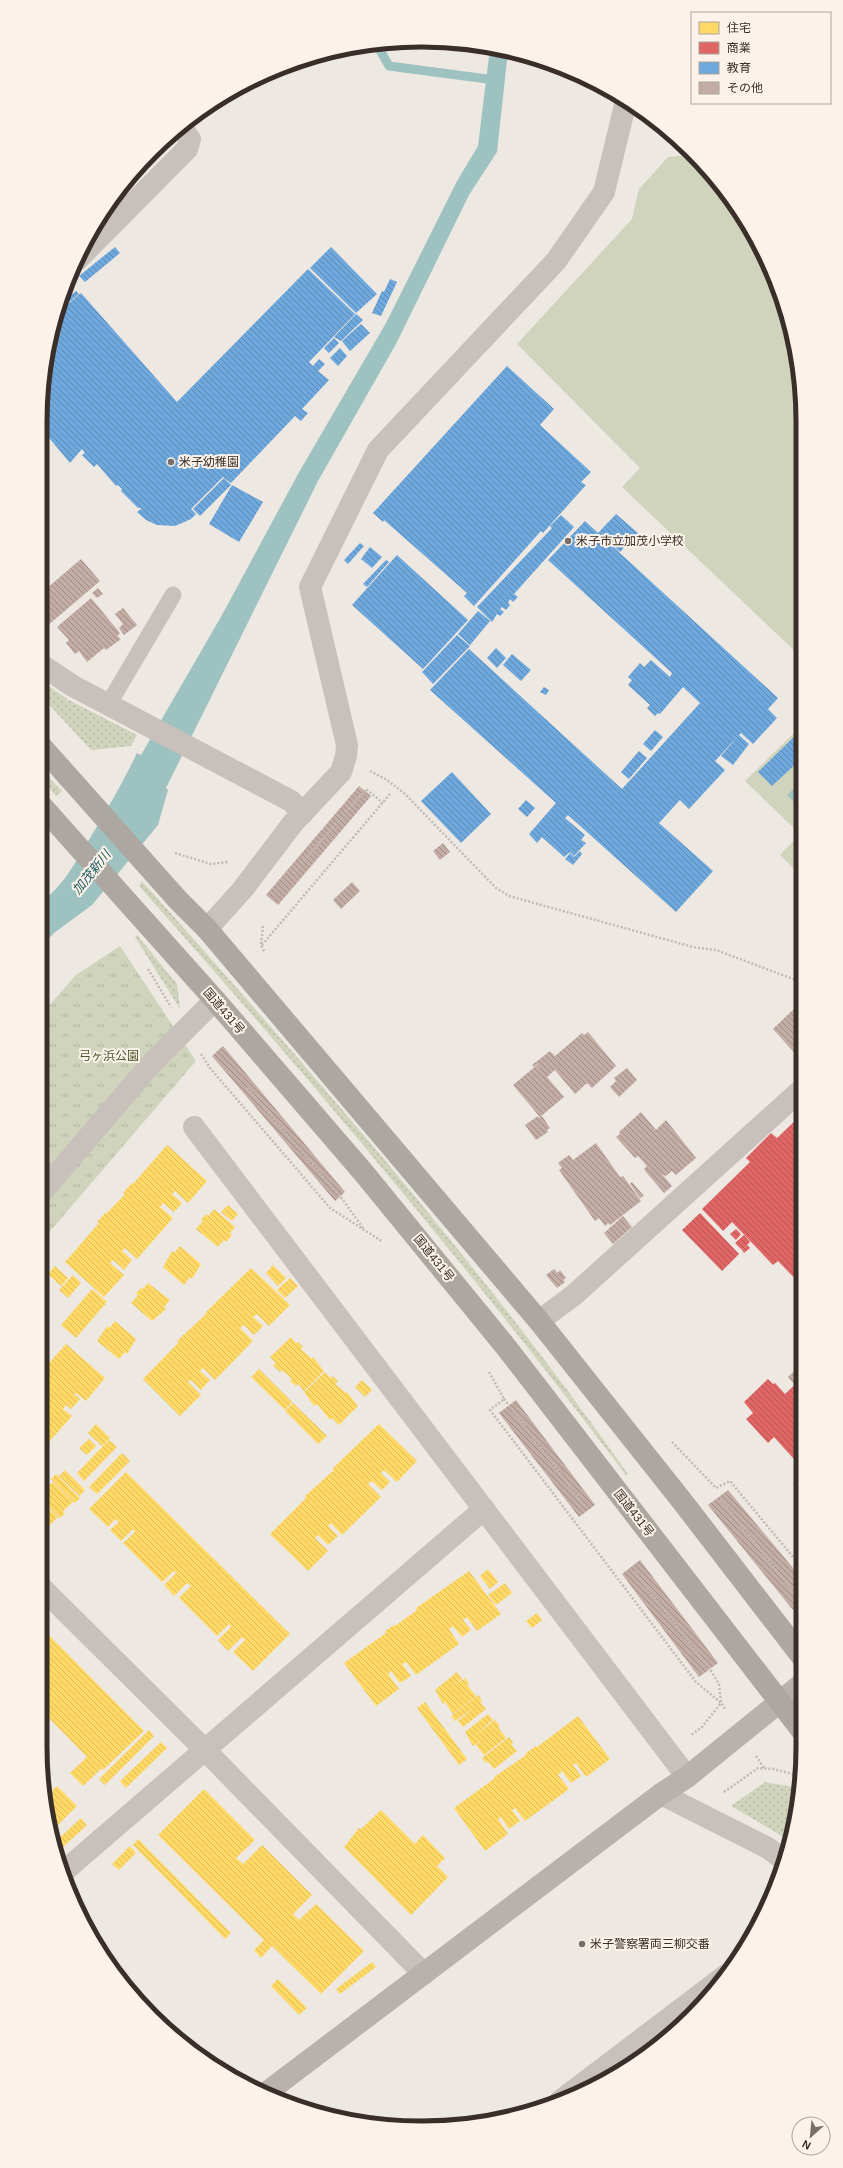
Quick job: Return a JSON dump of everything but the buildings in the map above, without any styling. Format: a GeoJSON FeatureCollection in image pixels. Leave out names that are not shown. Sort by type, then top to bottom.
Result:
{"type":"FeatureCollection","features":[{"type":"Feature","properties":{"kind":"highway"},"geometry":{"type":"LineString","coordinates":[[47,753],[178,900],[207,929],[539,1321],[687,1507],[796,1649]]}},
{"type":"Feature","properties":{"kind":"highway","name":"国道431号"},"geometry":{"type":"LineString","coordinates":[[47,812],[215,1000],[363,1172],[506,1347],[796,1722]]}},
{"type":"Feature","properties":{"kind":"street"},"geometry":{"type":"LineString","coordinates":[[207,929],[242,889],[303,813],[341,772],[346,758],[347,745],[310,587],[378,450],[556,261],[604,192],[625,107]]}},
{"type":"Feature","properties":{"kind":"street"},"geometry":{"type":"LineString","coordinates":[[92,244],[187,149],[190,138],[185,132]]}},
{"type":"Feature","properties":{"kind":"street"},"geometry":{"type":"LineString","coordinates":[[47,669],[73,686],[291,801],[303,813]]}},
{"type":"Feature","properties":{"kind":"street"},"geometry":{"type":"LineString","coordinates":[[47,1186],[152,1064],[215,1000]]}},
{"type":"Feature","properties":{"kind":"street"},"geometry":{"type":"LineString","coordinates":[[539,1321],[574,1295],[796,1095]]}},
{"type":"Feature","properties":{"kind":"street"},"geometry":{"type":"LineString","coordinates":[[194,1128],[687,1777]]}},
{"type":"Feature","properties":{"kind":"street"},"geometry":{"type":"LineString","coordinates":[[67,1868],[484,1509]]}},
{"type":"Feature","properties":{"kind":"street"},"geometry":{"type":"LineString","coordinates":[[47,1593],[204,1749],[424,1974]]}},
{"type":"Feature","properties":{"kind":"street"},"geometry":{"type":"LineString","coordinates":[[271,2089],[661,1794],[687,1777],[796,1689]]}},
{"type":"Feature","properties":{"kind":"street"},"geometry":{"type":"LineString","coordinates":[[661,1794],[768,1848],[779,1856]]}},
{"type":"Feature","properties":{"kind":"street"},"geometry":{"type":"LineString","coordinates":[[582,2084],[704,1991]]}},
{"type":"Feature","properties":{"kind":"lane"},"geometry":{"type":"LineString","coordinates":[[108,704],[173,595]]}},
{"type":"Feature","properties":{"kind":"path"},"geometry":{"type":"LineString","coordinates":[[346,758],[387,780],[405,794],[496,888],[509,896],[693,947],[716,950],[796,980]]}},
{"type":"Feature","properties":{"kind":"path"},"geometry":{"type":"LineString","coordinates":[[292,873],[366,789],[383,803]]}},
{"type":"Feature","properties":{"kind":"path"},"geometry":{"type":"LineString","coordinates":[[261,945],[390,794]]}},
{"type":"Feature","properties":{"kind":"path"},"geometry":{"type":"LineString","coordinates":[[176,855],[211,864],[229,862]]}},
{"type":"Feature","properties":{"kind":"path"},"geometry":{"type":"LineString","coordinates":[[148,968],[185,1030],[210,1068],[330,1208],[387,1244]]}},
{"type":"Feature","properties":{"kind":"path"},"geometry":{"type":"LineString","coordinates":[[247,1088],[343,1200],[365,1230]]}},
{"type":"Feature","properties":{"kind":"path"},"geometry":{"type":"LineString","coordinates":[[488,1371],[504,1399],[586,1508]]}},
{"type":"Feature","properties":{"kind":"path"},"geometry":{"type":"LineString","coordinates":[[504,1399],[490,1410],[696,1682],[721,1703]]}},
{"type":"Feature","properties":{"kind":"path"},"geometry":{"type":"LineString","coordinates":[[669,1438],[716,1488],[730,1481],[796,1561]]}},
{"type":"Feature","properties":{"kind":"path"},"geometry":{"type":"LineString","coordinates":[[721,1500],[796,1595]]}},
{"type":"Feature","properties":{"kind":"path"},"geometry":{"type":"LineString","coordinates":[[635,1572],[719,1684],[721,1703],[702,1727],[684,1741]]}},
{"type":"Feature","properties":{"kind":"path"},"geometry":{"type":"LineString","coordinates":[[755,1754],[764,1768]]}},
{"type":"Feature","properties":{"kind":"path"},"geometry":{"type":"LineString","coordinates":[[724,1792],[758,1768],[781,1770],[795,1775]]}},
{"type":"Feature","properties":{"kind":"green space"},"geometry":{"type":"Polygon","coordinates":[[[684,156],[703,175],[733,213],[746,234],[767,278],[776,301],[789,348],[793,373],[796,422],[796,652],[622,487],[640,468],[517,344],[632,219],[639,189],[668,157],[684,156]]]}},
{"type":"Feature","properties":{"kind":"green space"},"geometry":{"type":"Polygon","coordinates":[[[47,685],[67,699],[137,735],[131,746],[91,750],[47,703],[47,685]]]}},
{"type":"Feature","properties":{"kind":"green space"},"geometry":{"type":"Polygon","coordinates":[[[796,731],[796,830],[745,781],[796,731]]]}},
{"type":"Feature","properties":{"kind":"green space"},"geometry":{"type":"Polygon","coordinates":[[[47,775],[62,791],[56,796],[47,786],[47,775]]]}},
{"type":"Feature","properties":{"kind":"green space"},"geometry":{"type":"Polygon","coordinates":[[[796,838],[796,871],[780,855],[796,838]]]}},
{"type":"Feature","properties":{"kind":"green space"},"geometry":{"type":"Polygon","coordinates":[[[142,881],[332,1097],[394,1171],[514,1320],[572,1396],[628,1474],[626,1475],[509,1324],[388,1175],[265,1030],[139,886],[142,881]]]}},
{"type":"Feature","properties":{"kind":"green space"},"geometry":{"type":"Polygon","coordinates":[[[137,935],[177,984],[180,1009],[135,937],[137,935]]]}},
{"type":"Feature","properties":{"kind":"green space","name":"弓ヶ浜公園"},"geometry":{"type":"Polygon","coordinates":[[[120,946],[196,1061],[47,1235],[47,1008],[76,975],[120,946]]]}},
{"type":"Feature","properties":{"kind":"green space"},"geometry":{"type":"Polygon","coordinates":[[[765,1782],[794,1787],[789,1820],[784,1839],[731,1806],[765,1782]]]}},
{"type":"Feature","properties":{"kind":"water","name":"加茂新川"},"geometry":{"type":"Polygon","coordinates":[[[489,53],[507,57],[497,152],[469,195],[396,344],[318,481],[166,788],[168,790],[158,825],[92,905],[54,933],[47,940],[47,897],[55,890],[68,874],[114,797],[137,753],[141,755],[222,615],[298,474],[386,323],[457,181],[478,146],[489,53]]]}},
{"type":"Feature","properties":{"kind":"water"},"geometry":{"type":"Polygon","coordinates":[[[796,787],[796,804],[787,795],[796,787]]]}},
{"type":"Feature","properties":{"kind":"waterway"},"geometry":{"type":"LineString","coordinates":[[380,49],[389,66],[495,80]]}},
{"type":"Feature","properties":{"kind":"place","name":"米子幼稚園"},"geometry":{"type":"Point","coordinates":[171,462]}},
{"type":"Feature","properties":{"kind":"place","name":"米子市立加茂小学校"},"geometry":{"type":"Point","coordinates":[568,541]}},
{"type":"Feature","properties":{"kind":"place","name":"米子警察署両三柳交番"},"geometry":{"type":"Point","coordinates":[582,1944]}}]}
